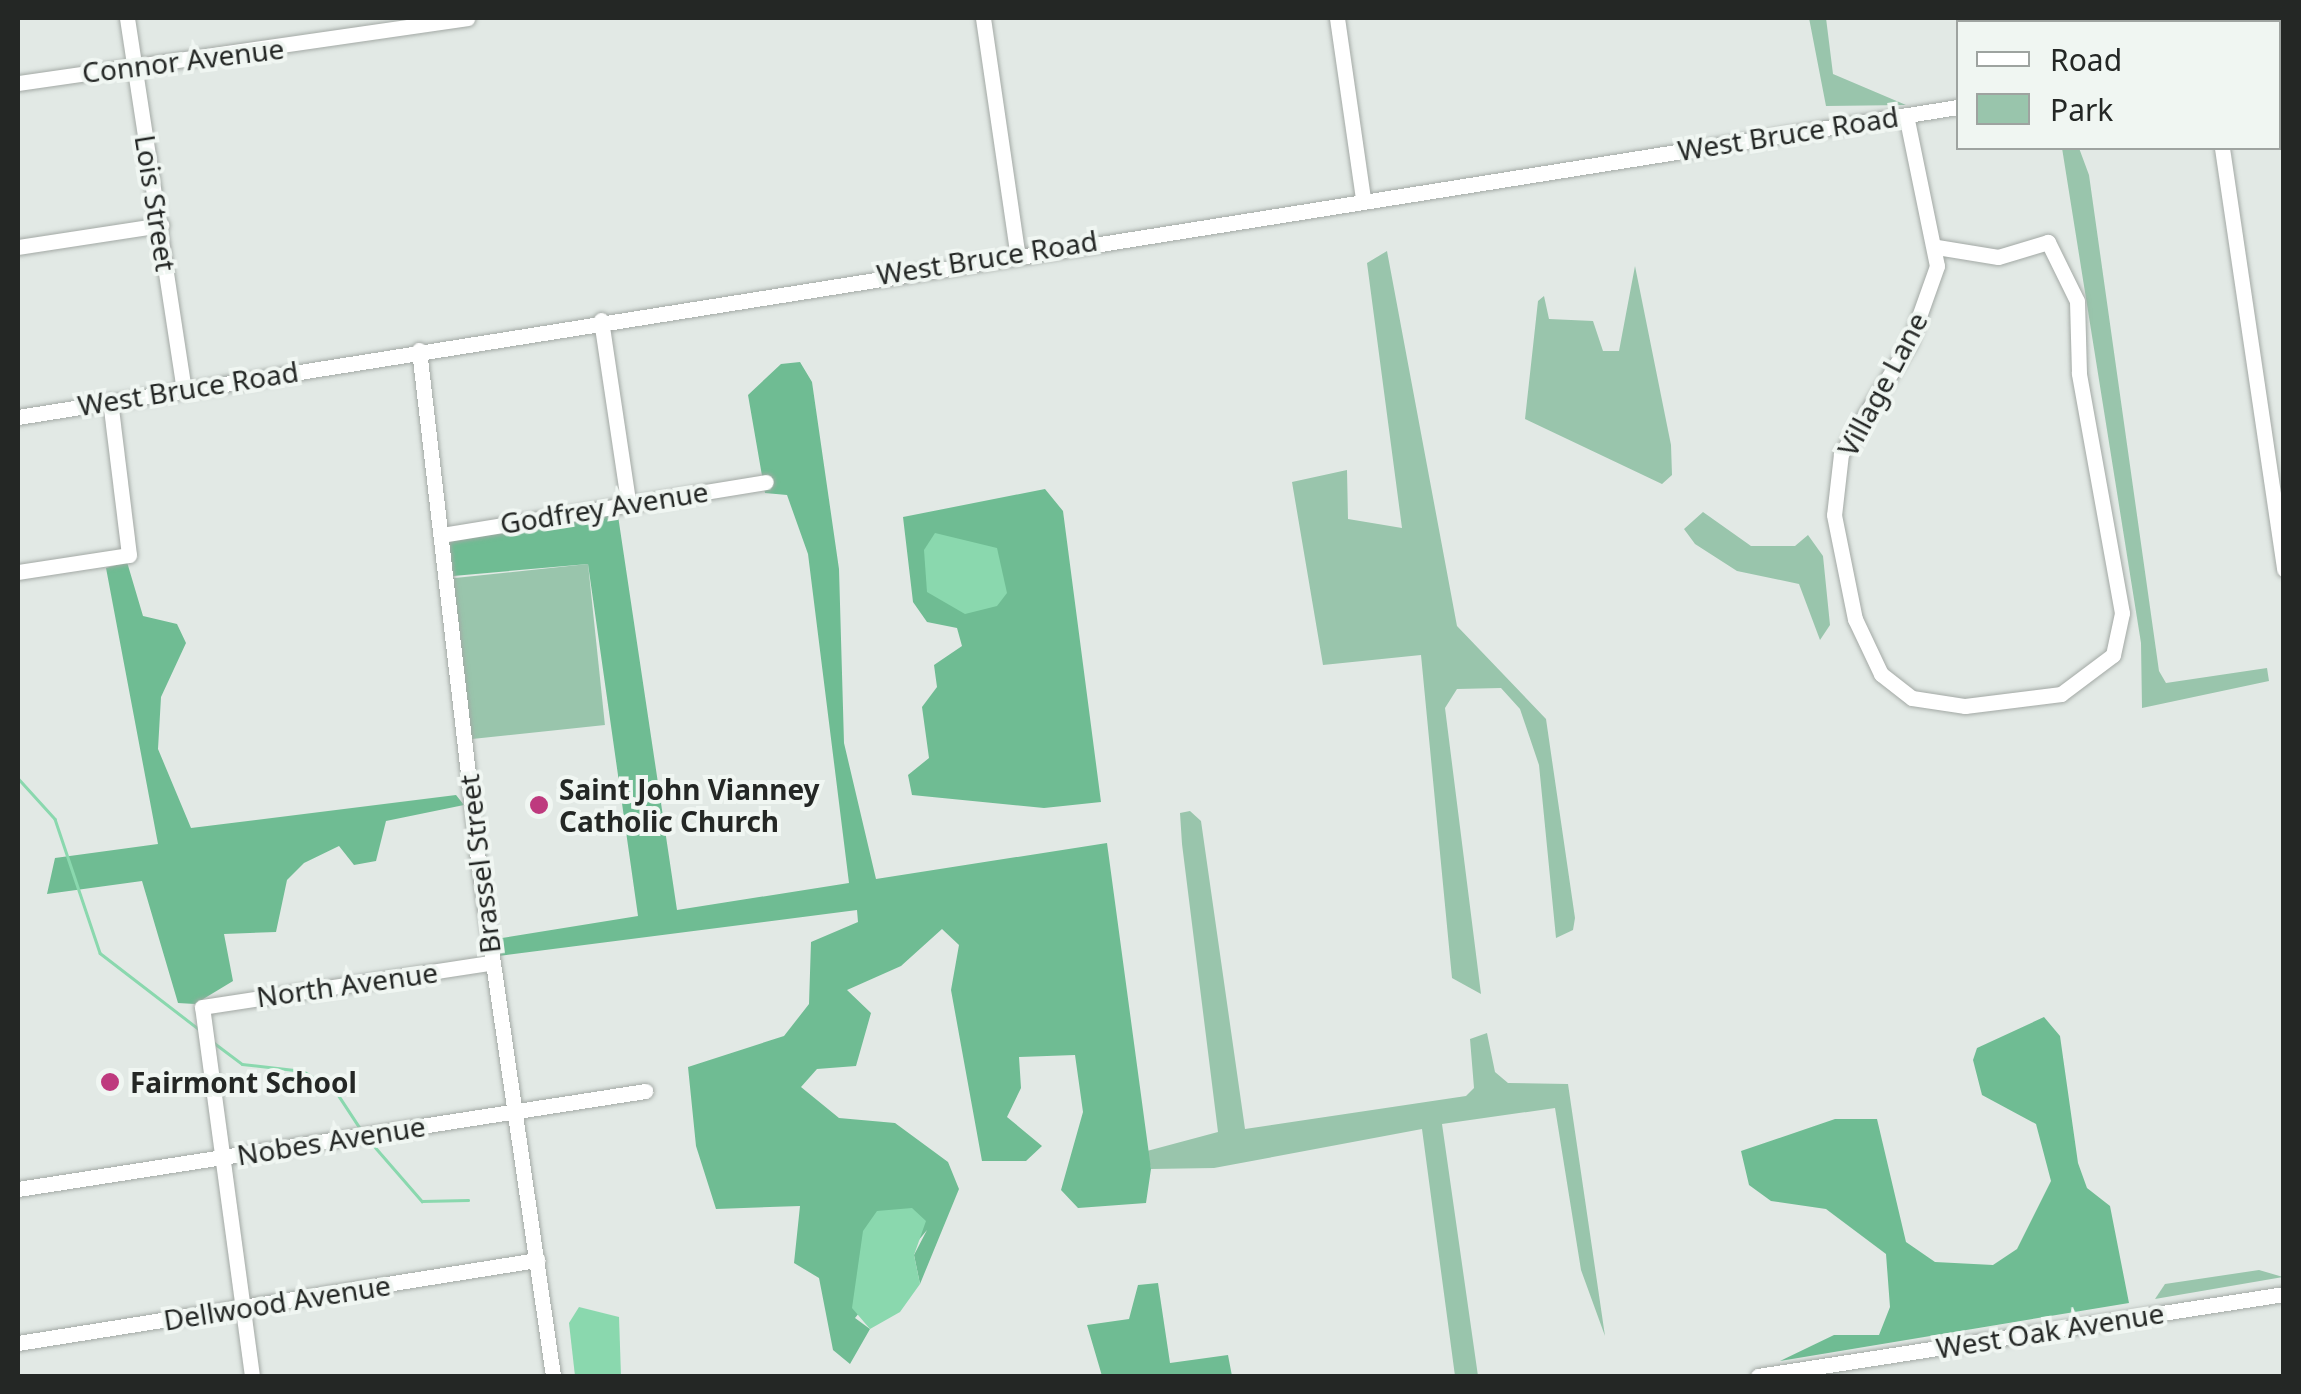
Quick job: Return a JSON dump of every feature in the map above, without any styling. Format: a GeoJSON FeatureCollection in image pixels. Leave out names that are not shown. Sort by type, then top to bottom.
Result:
{"type":"FeatureCollection","features":[{"type":"Feature","properties":{"kind":"street","name":"Lois Street"},"geometry":{"type":"LineString","coordinates":[[127,18],[184,389]]}},
{"type":"Feature","properties":{"kind":"street","name":"Connor Avenue"},"geometry":{"type":"LineString","coordinates":[[18,83],[466,18]]}},
{"type":"Feature","properties":{"kind":"street"},"geometry":{"type":"LineString","coordinates":[[982,18],[1018,251]]}},
{"type":"Feature","properties":{"kind":"street"},"geometry":{"type":"LineString","coordinates":[[1337,18],[1362,198]]}},
{"type":"Feature","properties":{"kind":"street","name":"West Bruce Road"},"geometry":{"type":"LineString","coordinates":[[18,416],[1018,251],[1956,108]]}},
{"type":"Feature","properties":{"kind":"street","name":"Village Lane"},"geometry":{"type":"LineString","coordinates":[[1906,115],[1937,247],[1910,342],[1841,454],[1834,515],[1855,618],[1880,674],[1912,698],[1965,706],[2061,694],[2113,656],[2122,612],[2079,372],[2077,302],[2048,242],[1998,257],[1937,247]]}},
{"type":"Feature","properties":{"kind":"street"},"geometry":{"type":"LineString","coordinates":[[2222,150],[2284,569]]}},
{"type":"Feature","properties":{"kind":"street"},"geometry":{"type":"LineString","coordinates":[[18,247],[161,225]]}},
{"type":"Feature","properties":{"kind":"street"},"geometry":{"type":"LineString","coordinates":[[601,320],[628,501]]}},
{"type":"Feature","properties":{"kind":"street","name":"Brassel Street"},"geometry":{"type":"LineString","coordinates":[[419,350],[491,963],[552,1376]]}},
{"type":"Feature","properties":{"kind":"street"},"geometry":{"type":"LineString","coordinates":[[18,572],[128,555],[110,401]]}},
{"type":"Feature","properties":{"kind":"street","name":"Godfrey Avenue"},"geometry":{"type":"LineString","coordinates":[[442,535],[628,501],[766,482]]}},
{"type":"Feature","properties":{"kind":"street","name":"North Avenue"},"geometry":{"type":"LineString","coordinates":[[222,1158],[202,1007],[491,963]]}},
{"type":"Feature","properties":{"kind":"street","name":"Nobes Avenue"},"geometry":{"type":"LineString","coordinates":[[18,1189],[645,1091]]}},
{"type":"Feature","properties":{"kind":"street"},"geometry":{"type":"LineString","coordinates":[[222,1158],[252,1376]]}},
{"type":"Feature","properties":{"kind":"street","name":"Dellwood Avenue"},"geometry":{"type":"LineString","coordinates":[[18,1343],[537,1260]]}},
{"type":"Feature","properties":{"kind":"street","name":"West Oak Avenue"},"geometry":{"type":"LineString","coordinates":[[1758,1376],[2284,1294]]}},
{"type":"Feature","properties":{"kind":"green space"},"geometry":{"type":"Polygon","coordinates":[[[1809,18],[1826,18],[1833,74],[1906,105],[1826,106],[1809,18]]]}},
{"type":"Feature","properties":{"kind":"green space"},"geometry":{"type":"Polygon","coordinates":[[[2062,150],[2080,150],[2089,175],[2159,671],[2166,683],[2267,668],[2269,681],[2142,708],[2141,643],[2062,150]]]}},
{"type":"Feature","properties":{"kind":"green space"},"geometry":{"type":"Polygon","coordinates":[[[1387,251],[1457,626],[1546,719],[1575,918],[1573,930],[1556,938],[1539,765],[1520,709],[1501,688],[1457,689],[1445,708],[1481,994],[1452,978],[1421,655],[1323,665],[1292,482],[1347,470],[1348,519],[1402,528],[1367,263],[1387,251]]]}},
{"type":"Feature","properties":{"kind":"green space"},"geometry":{"type":"Polygon","coordinates":[[[1635,266],[1671,445],[1672,475],[1662,484],[1525,419],[1538,301],[1544,296],[1549,319],[1593,321],[1603,351],[1619,351],[1635,266]]]}},
{"type":"Feature","properties":{"kind":"green space"},"geometry":{"type":"Polygon","coordinates":[[[1703,512],[1751,546],[1795,546],[1808,535],[1823,556],[1830,625],[1820,640],[1799,584],[1737,571],[1695,544],[1684,529],[1703,512]]]}},
{"type":"Feature","properties":{"kind":"green space"},"geometry":{"type":"Polygon","coordinates":[[[588,564],[605,725],[470,739],[453,578],[588,564]]]}},
{"type":"Feature","properties":{"kind":"green space"},"geometry":{"type":"Polygon","coordinates":[[[1190,811],[1201,821],[1245,1129],[1466,1096],[1474,1088],[1470,1039],[1487,1033],[1495,1072],[1508,1083],[1568,1084],[1605,1336],[1581,1270],[1555,1108],[1442,1124],[1478,1376],[1455,1376],[1422,1129],[1214,1168],[1151,1169],[1147,1151],[1218,1132],[1182,844],[1180,813],[1190,811]]]}},
{"type":"Feature","properties":{"kind":"green space"},"geometry":{"type":"Polygon","coordinates":[[[2259,1270],[2283,1277],[2155,1299],[2165,1284],[2259,1270]]]}},
{"type":"Feature","properties":{"kind":"shaded area"},"geometry":{"type":"Polygon","coordinates":[[[800,362],[812,382],[839,569],[844,743],[876,879],[1107,843],[1151,1169],[1146,1203],[1078,1208],[1061,1190],[1083,1112],[1075,1055],[1019,1057],[1021,1088],[1007,1117],[1042,1146],[1026,1161],[982,1161],[951,990],[959,945],[942,929],[901,966],[847,990],[871,1013],[856,1066],[817,1069],[801,1087],[839,1118],[895,1123],[948,1162],[959,1189],[920,1284],[914,1255],[927,1230],[855,1318],[870,1329],[850,1364],[833,1350],[819,1278],[794,1263],[800,1206],[716,1209],[696,1146],[688,1067],[784,1036],[809,1004],[811,942],[858,922],[857,910],[499,956],[496,939],[638,916],[588,564],[453,576],[448,537],[617,509],[677,910],[849,883],[808,554],[787,495],[765,493],[748,395],[781,364],[800,362]]]}},
{"type":"Feature","properties":{"kind":"shaded area"},"geometry":{"type":"Polygon","coordinates":[[[1045,489],[1063,511],[1101,802],[1044,808],[912,795],[908,775],[929,758],[922,707],[937,687],[934,665],[962,646],[957,628],[927,622],[913,602],[903,517],[1045,489]]]}},
{"type":"Feature","properties":{"kind":"shaded area"},"geometry":{"type":"Polygon","coordinates":[[[935,533],[997,548],[1007,593],[997,606],[965,614],[927,592],[924,550],[935,533]]]}},
{"type":"Feature","properties":{"kind":"shaded area"},"geometry":{"type":"Polygon","coordinates":[[[127,562],[143,616],[177,624],[186,643],[161,697],[158,749],[191,828],[456,795],[464,805],[386,821],[376,861],[354,865],[339,846],[304,863],[287,880],[276,932],[224,934],[233,981],[195,1004],[178,1003],[142,881],[47,894],[55,858],[158,844],[106,568],[127,562]]]}},
{"type":"Feature","properties":{"kind":"shaded area"},"geometry":{"type":"Polygon","coordinates":[[[2044,1017],[2060,1036],[2078,1163],[2087,1188],[2110,1206],[2129,1303],[1780,1361],[1834,1335],[1879,1335],[1890,1307],[1886,1254],[1826,1209],[1771,1201],[1749,1185],[1741,1151],[1835,1119],[1877,1119],[1906,1242],[1935,1262],[1993,1265],[2017,1249],[2051,1181],[2036,1124],[1982,1095],[1973,1060],[1977,1048],[2044,1017]]]}},
{"type":"Feature","properties":{"kind":"shaded area"},"geometry":{"type":"Polygon","coordinates":[[[912,1208],[926,1221],[914,1255],[920,1284],[900,1312],[870,1329],[852,1308],[863,1231],[877,1211],[912,1208]]]}},
{"type":"Feature","properties":{"kind":"shaded area"},"geometry":{"type":"Polygon","coordinates":[[[1158,1283],[1170,1363],[1228,1355],[1232,1376],[1102,1376],[1087,1325],[1129,1319],[1138,1285],[1158,1283]]]}},
{"type":"Feature","properties":{"kind":"shaded area"},"geometry":{"type":"Polygon","coordinates":[[[579,1307],[619,1317],[621,1376],[575,1376],[569,1323],[579,1307]]]}},
{"type":"Feature","properties":{"kind":"waterway"},"geometry":{"type":"LineString","coordinates":[[18,778],[55,819],[100,953],[200,1030]]}},
{"type":"Feature","properties":{"kind":"waterway"},"geometry":{"type":"LineString","coordinates":[[213,1042],[242,1064],[303,1071],[335,1090],[360,1128]]}},
{"type":"Feature","properties":{"kind":"waterway"},"geometry":{"type":"LineString","coordinates":[[369,1140],[422,1201],[468,1200]]}},
{"type":"Feature","properties":{"kind":"place","name":"Saint John Vianney Catholic Church"},"geometry":{"type":"Point","coordinates":[539,805]}},
{"type":"Feature","properties":{"kind":"place","name":"Fairmont School"},"geometry":{"type":"Point","coordinates":[110,1082]}}]}
